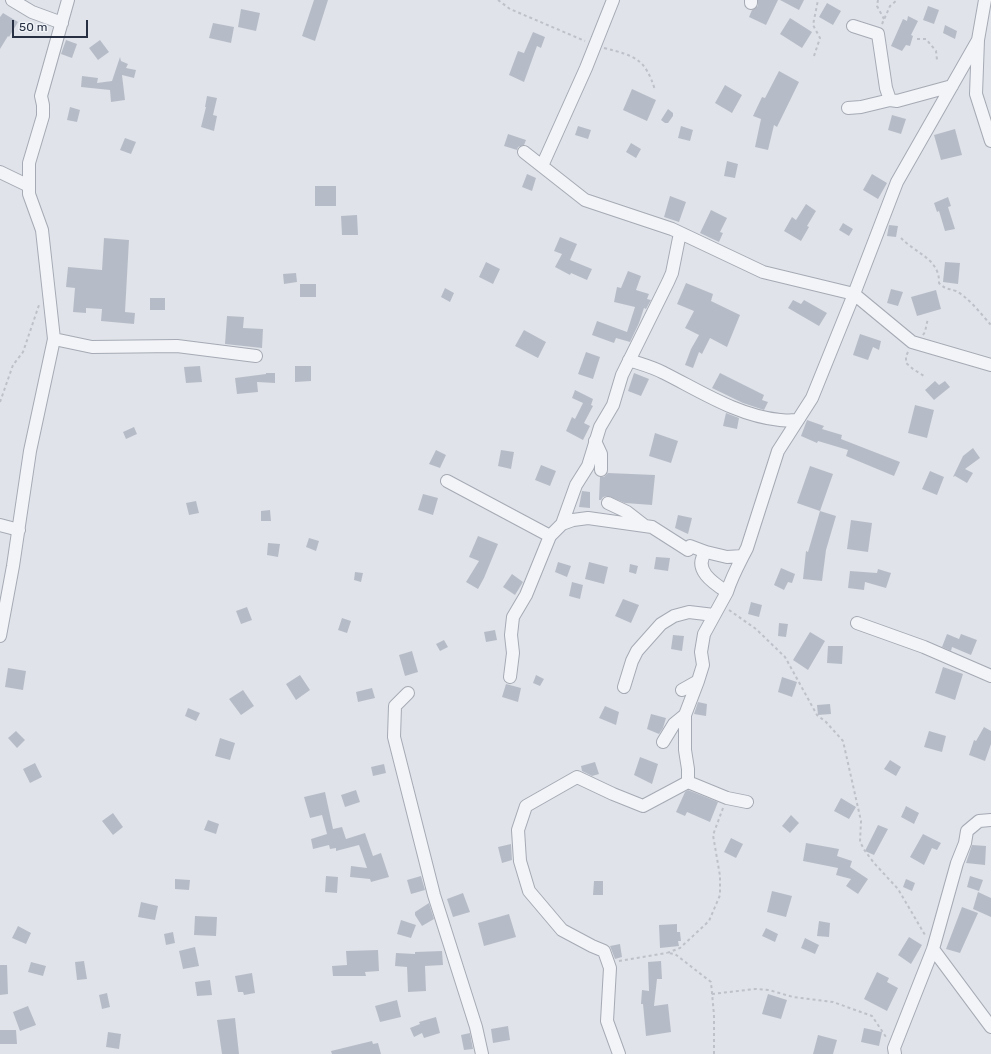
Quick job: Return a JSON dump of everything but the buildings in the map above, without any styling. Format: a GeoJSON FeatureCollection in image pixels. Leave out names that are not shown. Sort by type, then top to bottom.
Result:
{"type":"FeatureCollection","features":[{"type":"Feature","properties":{"kind":"street"},"geometry":{"type":"LineString","coordinates":[[12,0],[32,12],[62,22]]}},
{"type":"Feature","properties":{"kind":"street"},"geometry":{"type":"LineString","coordinates":[[0,636],[14,566],[30,451],[54,339],[42,230],[29,194],[29,163],[42,116],[43,105],[41,96],[68,0]]}},
{"type":"Feature","properties":{"kind":"street"},"geometry":{"type":"LineString","coordinates":[[542,166],[586,68],[613,0]]}},
{"type":"Feature","properties":{"kind":"street"},"geometry":{"type":"LineString","coordinates":[[985,0],[978,40],[976,94],[991,141]]}},
{"type":"Feature","properties":{"kind":"street"},"geometry":{"type":"LineString","coordinates":[[853,26],[878,34],[886,88],[890,100]]}},
{"type":"Feature","properties":{"kind":"street"},"geometry":{"type":"LineString","coordinates":[[688,782],[688,769],[685,750],[685,715],[703,665],[701,652],[704,634],[727,592],[731,580],[747,548],[778,451],[812,398],[897,182],[978,40]]}},
{"type":"Feature","properties":{"kind":"street"},"geometry":{"type":"LineString","coordinates":[[848,108],[861,107],[890,100],[897,101],[952,86]]}},
{"type":"Feature","properties":{"kind":"street"},"geometry":{"type":"LineString","coordinates":[[524,152],[585,200],[672,229],[763,272],[854,294],[912,342],[991,365]]}},
{"type":"Feature","properties":{"kind":"street"},"geometry":{"type":"LineString","coordinates":[[0,172],[29,186]]}},
{"type":"Feature","properties":{"kind":"street"},"geometry":{"type":"LineString","coordinates":[[562,524],[576,485],[588,466],[600,427],[613,405],[622,375],[656,310],[670,278],[680,233]]}},
{"type":"Feature","properties":{"kind":"street"},"geometry":{"type":"LineString","coordinates":[[54,339],[92,347],[177,346],[256,356]]}},
{"type":"Feature","properties":{"kind":"street"},"geometry":{"type":"LineString","coordinates":[[630,360],[663,372],[703,395],[731,407],[780,420],[798,420]]}},
{"type":"Feature","properties":{"kind":"street"},"geometry":{"type":"LineString","coordinates":[[595,441],[601,454],[601,470]]}},
{"type":"Feature","properties":{"kind":"street"},"geometry":{"type":"LineString","coordinates":[[447,481],[550,536]]}},
{"type":"Feature","properties":{"kind":"street"},"geometry":{"type":"LineString","coordinates":[[608,504],[627,512],[646,526]]}},
{"type":"Feature","properties":{"kind":"street"},"geometry":{"type":"LineString","coordinates":[[510,677],[513,653],[511,634],[512,617],[532,581],[550,536],[562,524],[573,520],[588,518],[646,526],[652,528],[688,550],[690,546],[727,557],[743,556]]}},
{"type":"Feature","properties":{"kind":"street"},"geometry":{"type":"LineString","coordinates":[[0,525],[19,530]]}},
{"type":"Feature","properties":{"kind":"street"},"geometry":{"type":"LineString","coordinates":[[706,552],[702,556],[700,563],[703,571],[709,579],[727,592]]}},
{"type":"Feature","properties":{"kind":"street"},"geometry":{"type":"LineString","coordinates":[[624,687],[632,661],[637,651],[661,624],[674,616],[689,612],[714,615]]}},
{"type":"Feature","properties":{"kind":"street"},"geometry":{"type":"LineString","coordinates":[[857,623],[924,647],[991,676]]}},
{"type":"Feature","properties":{"kind":"street"},"geometry":{"type":"LineString","coordinates":[[682,690],[698,681]]}},
{"type":"Feature","properties":{"kind":"street"},"geometry":{"type":"LineString","coordinates":[[408,693],[395,706],[394,737],[434,895],[476,1027],[482,1054]]}},
{"type":"Feature","properties":{"kind":"street"},"geometry":{"type":"LineString","coordinates":[[663,742],[674,724],[685,715]]}},
{"type":"Feature","properties":{"kind":"street"},"geometry":{"type":"LineString","coordinates":[[619,1054],[607,1020],[610,968],[604,951],[562,930],[529,891],[520,861],[518,830],[526,806],[577,777],[643,806],[688,782]]}},
{"type":"Feature","properties":{"kind":"street"},"geometry":{"type":"LineString","coordinates":[[688,782],[727,798],[747,802]]}},
{"type":"Feature","properties":{"kind":"street"},"geometry":{"type":"LineString","coordinates":[[894,1051],[933,949],[967,832],[979,821],[991,820]]}},
{"type":"Feature","properties":{"kind":"street"},"geometry":{"type":"LineString","coordinates":[[933,949],[991,1027]]}},
{"type":"Feature","properties":{"kind":"path"},"geometry":{"type":"LineString","coordinates":[[498,0],[510,9],[595,46],[630,54],[642,63],[651,76],[655,90]]}},
{"type":"Feature","properties":{"kind":"path"},"geometry":{"type":"LineString","coordinates":[[814,56],[820,38],[813,25],[818,0]]}},
{"type":"Feature","properties":{"kind":"path"},"geometry":{"type":"LineString","coordinates":[[878,0],[877,6],[884,19]]}},
{"type":"Feature","properties":{"kind":"path"},"geometry":{"type":"LineString","coordinates":[[878,34],[890,6],[897,0]]}},
{"type":"Feature","properties":{"kind":"path"},"geometry":{"type":"LineString","coordinates":[[917,39],[926,40],[936,51],[937,60]]}},
{"type":"Feature","properties":{"kind":"path"},"geometry":{"type":"LineString","coordinates":[[901,238],[908,246],[933,263],[939,276],[939,283],[945,289],[956,291],[972,304],[991,325]]}},
{"type":"Feature","properties":{"kind":"path"},"geometry":{"type":"LineString","coordinates":[[0,402],[13,365],[23,352],[40,301]]}},
{"type":"Feature","properties":{"kind":"path"},"geometry":{"type":"LineString","coordinates":[[720,603],[756,629],[785,657],[817,715],[826,722],[843,741],[861,820],[860,842],[874,863],[898,889],[933,949]]}},
{"type":"Feature","properties":{"kind":"path"},"geometry":{"type":"LineString","coordinates":[[608,963],[667,953],[680,948],[709,921],[720,895],[720,876],[713,835],[727,798]]}},
{"type":"Feature","properties":{"kind":"path"},"geometry":{"type":"LineString","coordinates":[[667,953],[675,954],[711,982],[714,1016],[714,1054]]}},
{"type":"Feature","properties":{"kind":"path"},"geometry":{"type":"LineString","coordinates":[[712,994],[755,989],[769,990],[793,997],[833,1002],[872,1016],[894,1051]]}}]}
